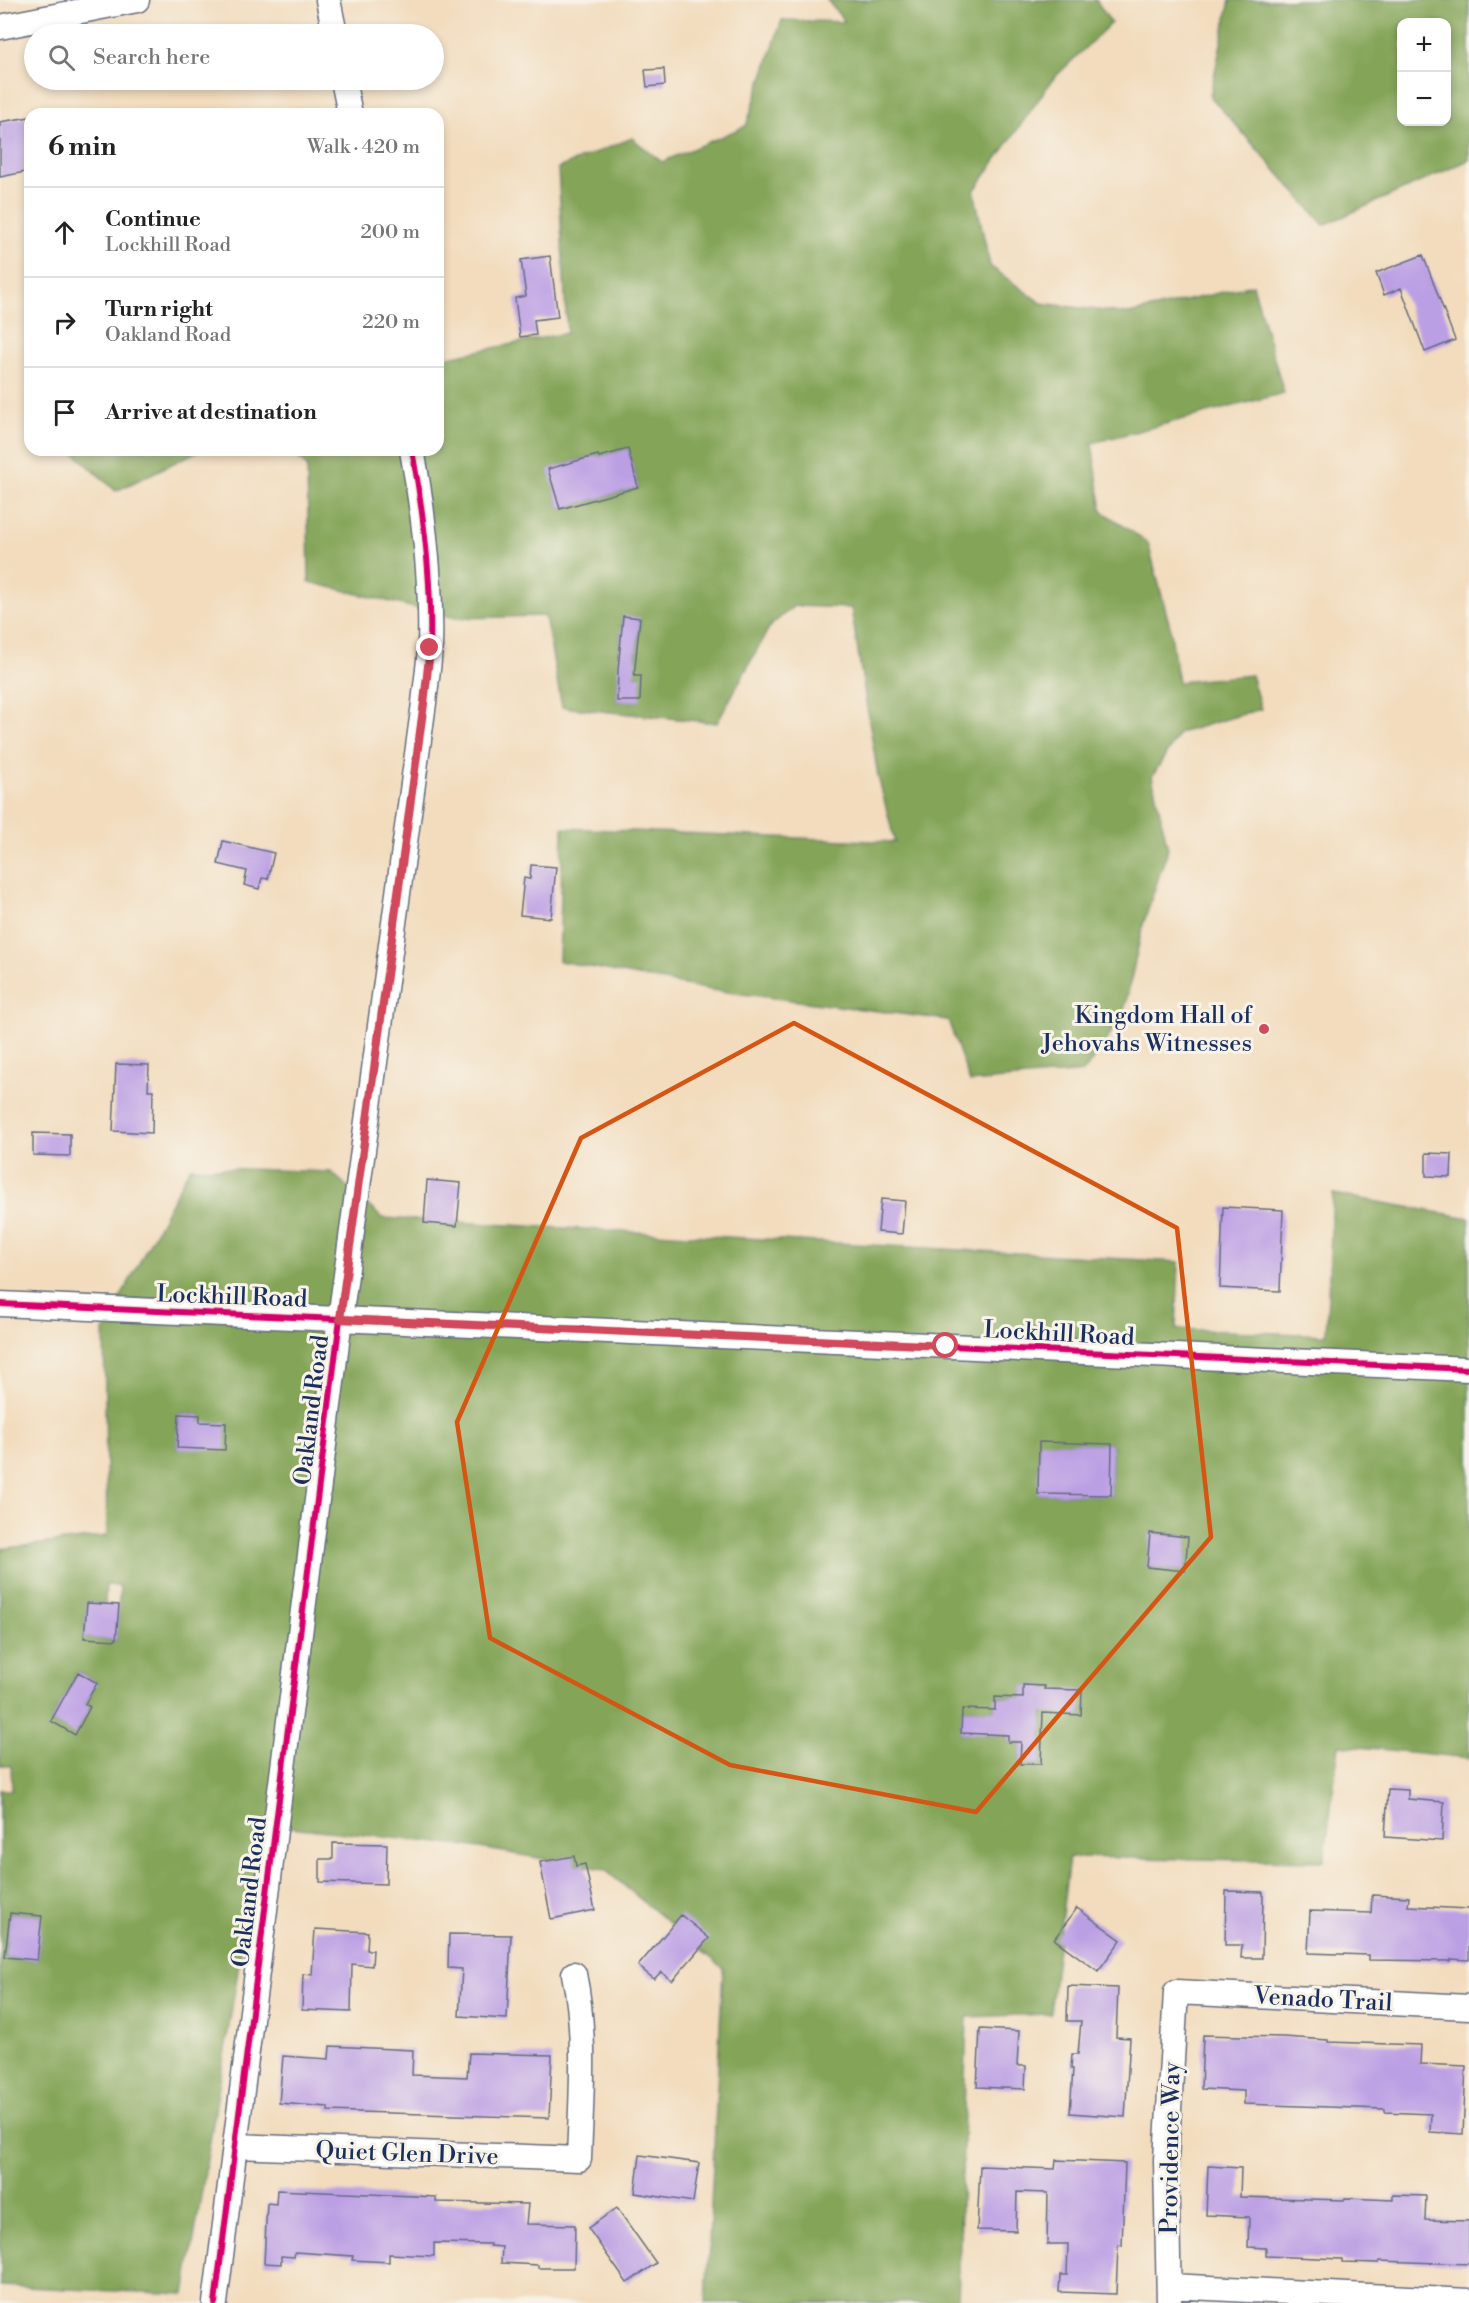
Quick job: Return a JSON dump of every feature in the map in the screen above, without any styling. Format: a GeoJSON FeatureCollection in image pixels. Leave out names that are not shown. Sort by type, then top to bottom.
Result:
{"type":"FeatureCollection","features":[{"type":"Feature","properties":{"kind":"street"},"geometry":{"type":"LineString","coordinates":[[0,27],[136,0]]}},
{"type":"Feature","properties":{"kind":"street"},"geometry":{"type":"LineString","coordinates":[[328,0],[333,24]]}},
{"type":"Feature","properties":{"kind":"street"},"geometry":{"type":"LineString","coordinates":[[345,90],[349,108]]}},
{"type":"Feature","properties":{"kind":"street","name":"Oakland Road"},"geometry":{"type":"LineString","coordinates":[[215,2303],[340,1319],[423,714],[430,648],[429,577],[424,525],[413,456]]}},
{"type":"Feature","properties":{"kind":"street","name":"Lockhill Road"},"geometry":{"type":"LineString","coordinates":[[0,1304],[1469,1369]]}},
{"type":"Feature","properties":{"kind":"street","name":"Quiet Glen Drive"},"geometry":{"type":"LineString","coordinates":[[235,2146],[579,2159],[582,2039],[580,2003],[574,1974]]}},
{"type":"Feature","properties":{"kind":"street","name":"Venado Trail"},"geometry":{"type":"LineString","coordinates":[[1176,1992],[1469,2007]]}},
{"type":"Feature","properties":{"kind":"street","name":"Providence Way"},"geometry":{"type":"LineString","coordinates":[[1169,2295],[1166,2160],[1176,1992]]}},
{"type":"Feature","properties":{"kind":"street"},"geometry":{"type":"LineString","coordinates":[[1169,2295],[1469,2301]]}},
{"type":"Feature","properties":{"kind":"highlighted area"},"geometry":{"type":"Polygon","coordinates":[[[794,1023],[1177,1228],[1211,1537],[976,1812],[730,1765],[490,1638],[457,1422],[581,1138],[794,1023]]]}},
{"type":"Feature","properties":{"kind":"green space"},"geometry":{"type":"Polygon","coordinates":[[[827,0],[1096,0],[1111,23],[1053,79],[974,191],[990,266],[1041,303],[1129,314],[1253,285],[1284,393],[1092,443],[1102,511],[1148,543],[1170,627],[1178,682],[1251,675],[1261,709],[1179,733],[1152,777],[1168,849],[1143,925],[1123,1015],[1084,1072],[970,1082],[948,1020],[711,990],[559,961],[563,828],[895,842],[878,776],[851,608],[794,606],[770,626],[717,723],[562,707],[545,616],[456,618],[309,582],[307,467],[297,456],[444,456],[444,358],[567,333],[558,168],[632,138],[662,162],[746,126],[782,20],[845,22],[827,0]],[[628,450],[599,457],[598,455],[549,469],[560,509],[638,487],[628,450]],[[623,617],[619,655],[636,657],[640,619],[623,617]],[[618,676],[617,701],[639,701],[640,676],[618,676]]]}},
{"type":"Feature","properties":{"kind":"green space"},"geometry":{"type":"Polygon","coordinates":[[[1230,0],[1469,0],[1469,160],[1324,225],[1210,96],[1230,0]]]}},
{"type":"Feature","properties":{"kind":"green space"},"geometry":{"type":"Polygon","coordinates":[[[78,456],[188,456],[116,491],[78,456]]]}},
{"type":"Feature","properties":{"kind":"green space"},"geometry":{"type":"Polygon","coordinates":[[[190,1167],[331,1172],[382,1218],[1179,1262],[1176,1329],[1326,1335],[1333,1194],[1469,1218],[1469,1758],[1339,1745],[1324,1861],[1069,1857],[1050,2014],[967,2017],[958,2303],[706,2303],[723,1968],[604,1869],[468,1846],[262,1824],[185,2294],[0,2286],[0,1790],[12,1790],[11,1766],[0,1765],[0,1549],[107,1536],[104,1329],[190,1167]],[[179,1414],[177,1448],[200,1422],[200,1415],[179,1414]],[[1039,1443],[1039,1494],[1111,1495],[1112,1444],[1039,1443]],[[1151,1533],[1147,1567],[1185,1571],[1188,1537],[1151,1533]],[[106,1585],[105,1604],[87,1603],[84,1638],[116,1640],[120,1586],[106,1585]],[[78,1672],[51,1721],[75,1734],[90,1707],[85,1704],[97,1683],[78,1672]],[[1024,1685],[1023,1698],[996,1697],[995,1710],[962,1709],[961,1733],[1008,1735],[1008,1742],[1021,1742],[1020,1764],[1041,1764],[1044,1686],[1024,1685]],[[10,1913],[5,1957],[37,1960],[41,1916],[10,1913]]]}},
{"type":"Feature","properties":{"kind":"building"},"geometry":{"type":"Polygon","coordinates":[[[664,69],[665,85],[647,87],[645,70],[664,69]]]}},
{"type":"Feature","properties":{"kind":"building"},"geometry":{"type":"Polygon","coordinates":[[[24,118],[24,172],[0,177],[0,122],[24,118]]]}},
{"type":"Feature","properties":{"kind":"building"},"geometry":{"type":"Polygon","coordinates":[[[1423,255],[1455,340],[1425,352],[1401,288],[1384,295],[1376,273],[1423,255]]]}},
{"type":"Feature","properties":{"kind":"building"},"geometry":{"type":"Polygon","coordinates":[[[550,256],[558,317],[534,320],[536,335],[520,337],[515,298],[526,296],[521,260],[550,256]]]}},
{"type":"Feature","properties":{"kind":"building"},"geometry":{"type":"Polygon","coordinates":[[[628,449],[638,487],[560,509],[548,469],[628,449]]]}},
{"type":"Feature","properties":{"kind":"building"},"geometry":{"type":"Polygon","coordinates":[[[623,616],[640,618],[634,676],[641,676],[640,701],[617,701],[623,616]]]}},
{"type":"Feature","properties":{"kind":"building"},"geometry":{"type":"Polygon","coordinates":[[[223,841],[274,853],[268,879],[262,878],[259,889],[244,885],[247,871],[218,864],[223,841]]]}},
{"type":"Feature","properties":{"kind":"building"},"geometry":{"type":"Polygon","coordinates":[[[531,865],[556,867],[551,918],[520,915],[524,878],[530,879],[531,865]]]}},
{"type":"Feature","properties":{"kind":"building"},"geometry":{"type":"Polygon","coordinates":[[[116,1064],[149,1065],[148,1090],[153,1090],[152,1133],[113,1131],[116,1064]]]}},
{"type":"Feature","properties":{"kind":"building"},"geometry":{"type":"Polygon","coordinates":[[[33,1133],[70,1134],[70,1156],[33,1155],[33,1133]]]}},
{"type":"Feature","properties":{"kind":"building"},"geometry":{"type":"Polygon","coordinates":[[[1426,1153],[1452,1154],[1451,1177],[1426,1176],[1426,1153]]]}},
{"type":"Feature","properties":{"kind":"building"},"geometry":{"type":"Polygon","coordinates":[[[427,1180],[461,1183],[457,1226],[424,1223],[427,1180]]]}},
{"type":"Feature","properties":{"kind":"building"},"geometry":{"type":"Polygon","coordinates":[[[881,1199],[905,1201],[902,1234],[878,1232],[881,1199]]]}},
{"type":"Feature","properties":{"kind":"building"},"geometry":{"type":"Polygon","coordinates":[[[1223,1207],[1283,1210],[1280,1291],[1220,1288],[1223,1207]]]}},
{"type":"Feature","properties":{"kind":"building"},"geometry":{"type":"Polygon","coordinates":[[[179,1414],[200,1415],[200,1422],[226,1423],[225,1450],[177,1448],[179,1414]]]}},
{"type":"Feature","properties":{"kind":"building"},"geometry":{"type":"Polygon","coordinates":[[[1039,1442],[1112,1444],[1111,1495],[1038,1494],[1039,1442]]]}},
{"type":"Feature","properties":{"kind":"building"},"geometry":{"type":"Polygon","coordinates":[[[1150,1533],[1188,1537],[1185,1571],[1147,1567],[1150,1533]]]}},
{"type":"Feature","properties":{"kind":"building"},"geometry":{"type":"Polygon","coordinates":[[[87,1603],[119,1605],[116,1640],[84,1638],[87,1603]]]}},
{"type":"Feature","properties":{"kind":"building"},"geometry":{"type":"Polygon","coordinates":[[[78,1672],[97,1683],[85,1704],[90,1707],[75,1735],[51,1721],[78,1672]]]}},
{"type":"Feature","properties":{"kind":"building"},"geometry":{"type":"Polygon","coordinates":[[[1023,1685],[1045,1686],[1044,1689],[1082,1690],[1081,1715],[1043,1713],[1041,1764],[1020,1764],[1021,1742],[1008,1742],[1008,1735],[961,1733],[962,1709],[995,1710],[995,1697],[1023,1698],[1023,1685]]]}},
{"type":"Feature","properties":{"kind":"building"},"geometry":{"type":"Polygon","coordinates":[[[1388,1789],[1408,1790],[1408,1799],[1444,1802],[1442,1841],[1385,1837],[1388,1789]]]}},
{"type":"Feature","properties":{"kind":"building"},"geometry":{"type":"Polygon","coordinates":[[[333,1843],[387,1844],[386,1884],[320,1882],[320,1859],[333,1859],[333,1843]]]}},
{"type":"Feature","properties":{"kind":"building"},"geometry":{"type":"Polygon","coordinates":[[[574,1856],[576,1866],[585,1864],[595,1910],[551,1919],[540,1862],[574,1856]]]}},
{"type":"Feature","properties":{"kind":"building"},"geometry":{"type":"Polygon","coordinates":[[[1226,1891],[1263,1892],[1262,1958],[1241,1958],[1242,1945],[1225,1945],[1226,1891]]]}},
{"type":"Feature","properties":{"kind":"building"},"geometry":{"type":"Polygon","coordinates":[[[1372,1895],[1409,1897],[1408,1906],[1469,1909],[1469,1960],[1369,1960],[1369,1955],[1308,1953],[1310,1911],[1371,1913],[1372,1895]]]}},
{"type":"Feature","properties":{"kind":"building"},"geometry":{"type":"Polygon","coordinates":[[[1077,1908],[1121,1940],[1098,1971],[1054,1939],[1077,1908]]]}},
{"type":"Feature","properties":{"kind":"building"},"geometry":{"type":"Polygon","coordinates":[[[10,1913],[42,1916],[37,1960],[5,1957],[10,1913]]]}},
{"type":"Feature","properties":{"kind":"building"},"geometry":{"type":"Polygon","coordinates":[[[681,1915],[709,1938],[672,1981],[661,1972],[654,1979],[638,1966],[681,1915]]]}},
{"type":"Feature","properties":{"kind":"building"},"geometry":{"type":"Polygon","coordinates":[[[315,1929],[368,1932],[367,1950],[373,1950],[372,1966],[352,1964],[351,2012],[302,2010],[303,1974],[312,1975],[315,1929]]]}},
{"type":"Feature","properties":{"kind":"building"},"geometry":{"type":"Polygon","coordinates":[[[449,1934],[511,1935],[507,2019],[459,2016],[462,1969],[448,1968],[449,1934]]]}},
{"type":"Feature","properties":{"kind":"building"},"geometry":{"type":"Polygon","coordinates":[[[1068,1986],[1118,1988],[1116,2037],[1130,2038],[1125,2117],[1070,2113],[1072,2054],[1078,2054],[1081,2021],[1067,2021],[1068,1986]]]}},
{"type":"Feature","properties":{"kind":"building"},"geometry":{"type":"Polygon","coordinates":[[[980,2029],[1019,2031],[1017,2066],[1026,2066],[1025,2089],[977,2087],[980,2029]]]}},
{"type":"Feature","properties":{"kind":"building"},"geometry":{"type":"Polygon","coordinates":[[[1203,2035],[1421,2045],[1420,2064],[1466,2066],[1463,2134],[1430,2132],[1431,2114],[1385,2112],[1385,2109],[1244,2104],[1244,2091],[1201,2089],[1203,2035]]]}},
{"type":"Feature","properties":{"kind":"building"},"geometry":{"type":"Polygon","coordinates":[[[330,2046],[413,2050],[412,2075],[467,2077],[469,2053],[552,2055],[549,2118],[328,2111],[328,2107],[279,2103],[283,2056],[329,2059],[330,2046]]]}},
{"type":"Feature","properties":{"kind":"building"},"geometry":{"type":"Polygon","coordinates":[[[640,2155],[699,2163],[693,2202],[635,2193],[640,2155]]]}},
{"type":"Feature","properties":{"kind":"building"},"geometry":{"type":"Polygon","coordinates":[[[1056,2160],[1125,2163],[1122,2246],[1118,2245],[1116,2294],[1059,2292],[1060,2275],[1067,2275],[1068,2244],[1047,2244],[1048,2193],[1017,2192],[1016,2231],[977,2230],[980,2166],[1055,2169],[1056,2160]]]}},
{"type":"Feature","properties":{"kind":"building"},"geometry":{"type":"Polygon","coordinates":[[[1208,2166],[1241,2168],[1240,2197],[1393,2200],[1393,2195],[1426,2196],[1425,2220],[1469,2221],[1469,2264],[1342,2262],[1342,2259],[1266,2256],[1266,2248],[1248,2247],[1249,2217],[1206,2215],[1208,2166]]]}},
{"type":"Feature","properties":{"kind":"building"},"geometry":{"type":"Polygon","coordinates":[[[277,2190],[436,2197],[436,2202],[528,2204],[526,2224],[575,2225],[574,2268],[538,2268],[538,2265],[501,2263],[502,2247],[490,2246],[490,2244],[434,2243],[434,2256],[389,2254],[389,2262],[352,2260],[353,2256],[295,2252],[294,2257],[281,2256],[281,2264],[264,2263],[267,2203],[276,2204],[277,2190]]]}},
{"type":"Feature","properties":{"kind":"building"},"geometry":{"type":"Polygon","coordinates":[[[617,2208],[656,2263],[627,2283],[588,2228],[617,2208]]]}},
{"type":"Feature","properties":{"kind":"cycle path"},"geometry":{"type":"LineString","coordinates":[[215,2303],[340,1319],[428,668],[430,647],[428,573],[413,456]]}},
{"type":"Feature","properties":{"kind":"cycle path"},"geometry":{"type":"LineString","coordinates":[[0,1304],[1469,1369]]}},
{"type":"Feature","properties":{"kind":"place","name":"Kingdom Hall of Jehovahs Witnesses"},"geometry":{"type":"Point","coordinates":[1264,1029]}},
{"type":"Feature","properties":{"kind":"route"},"geometry":{"type":"LineString","coordinates":[[430,648],[340,1319],[946,1346]]}}]}
